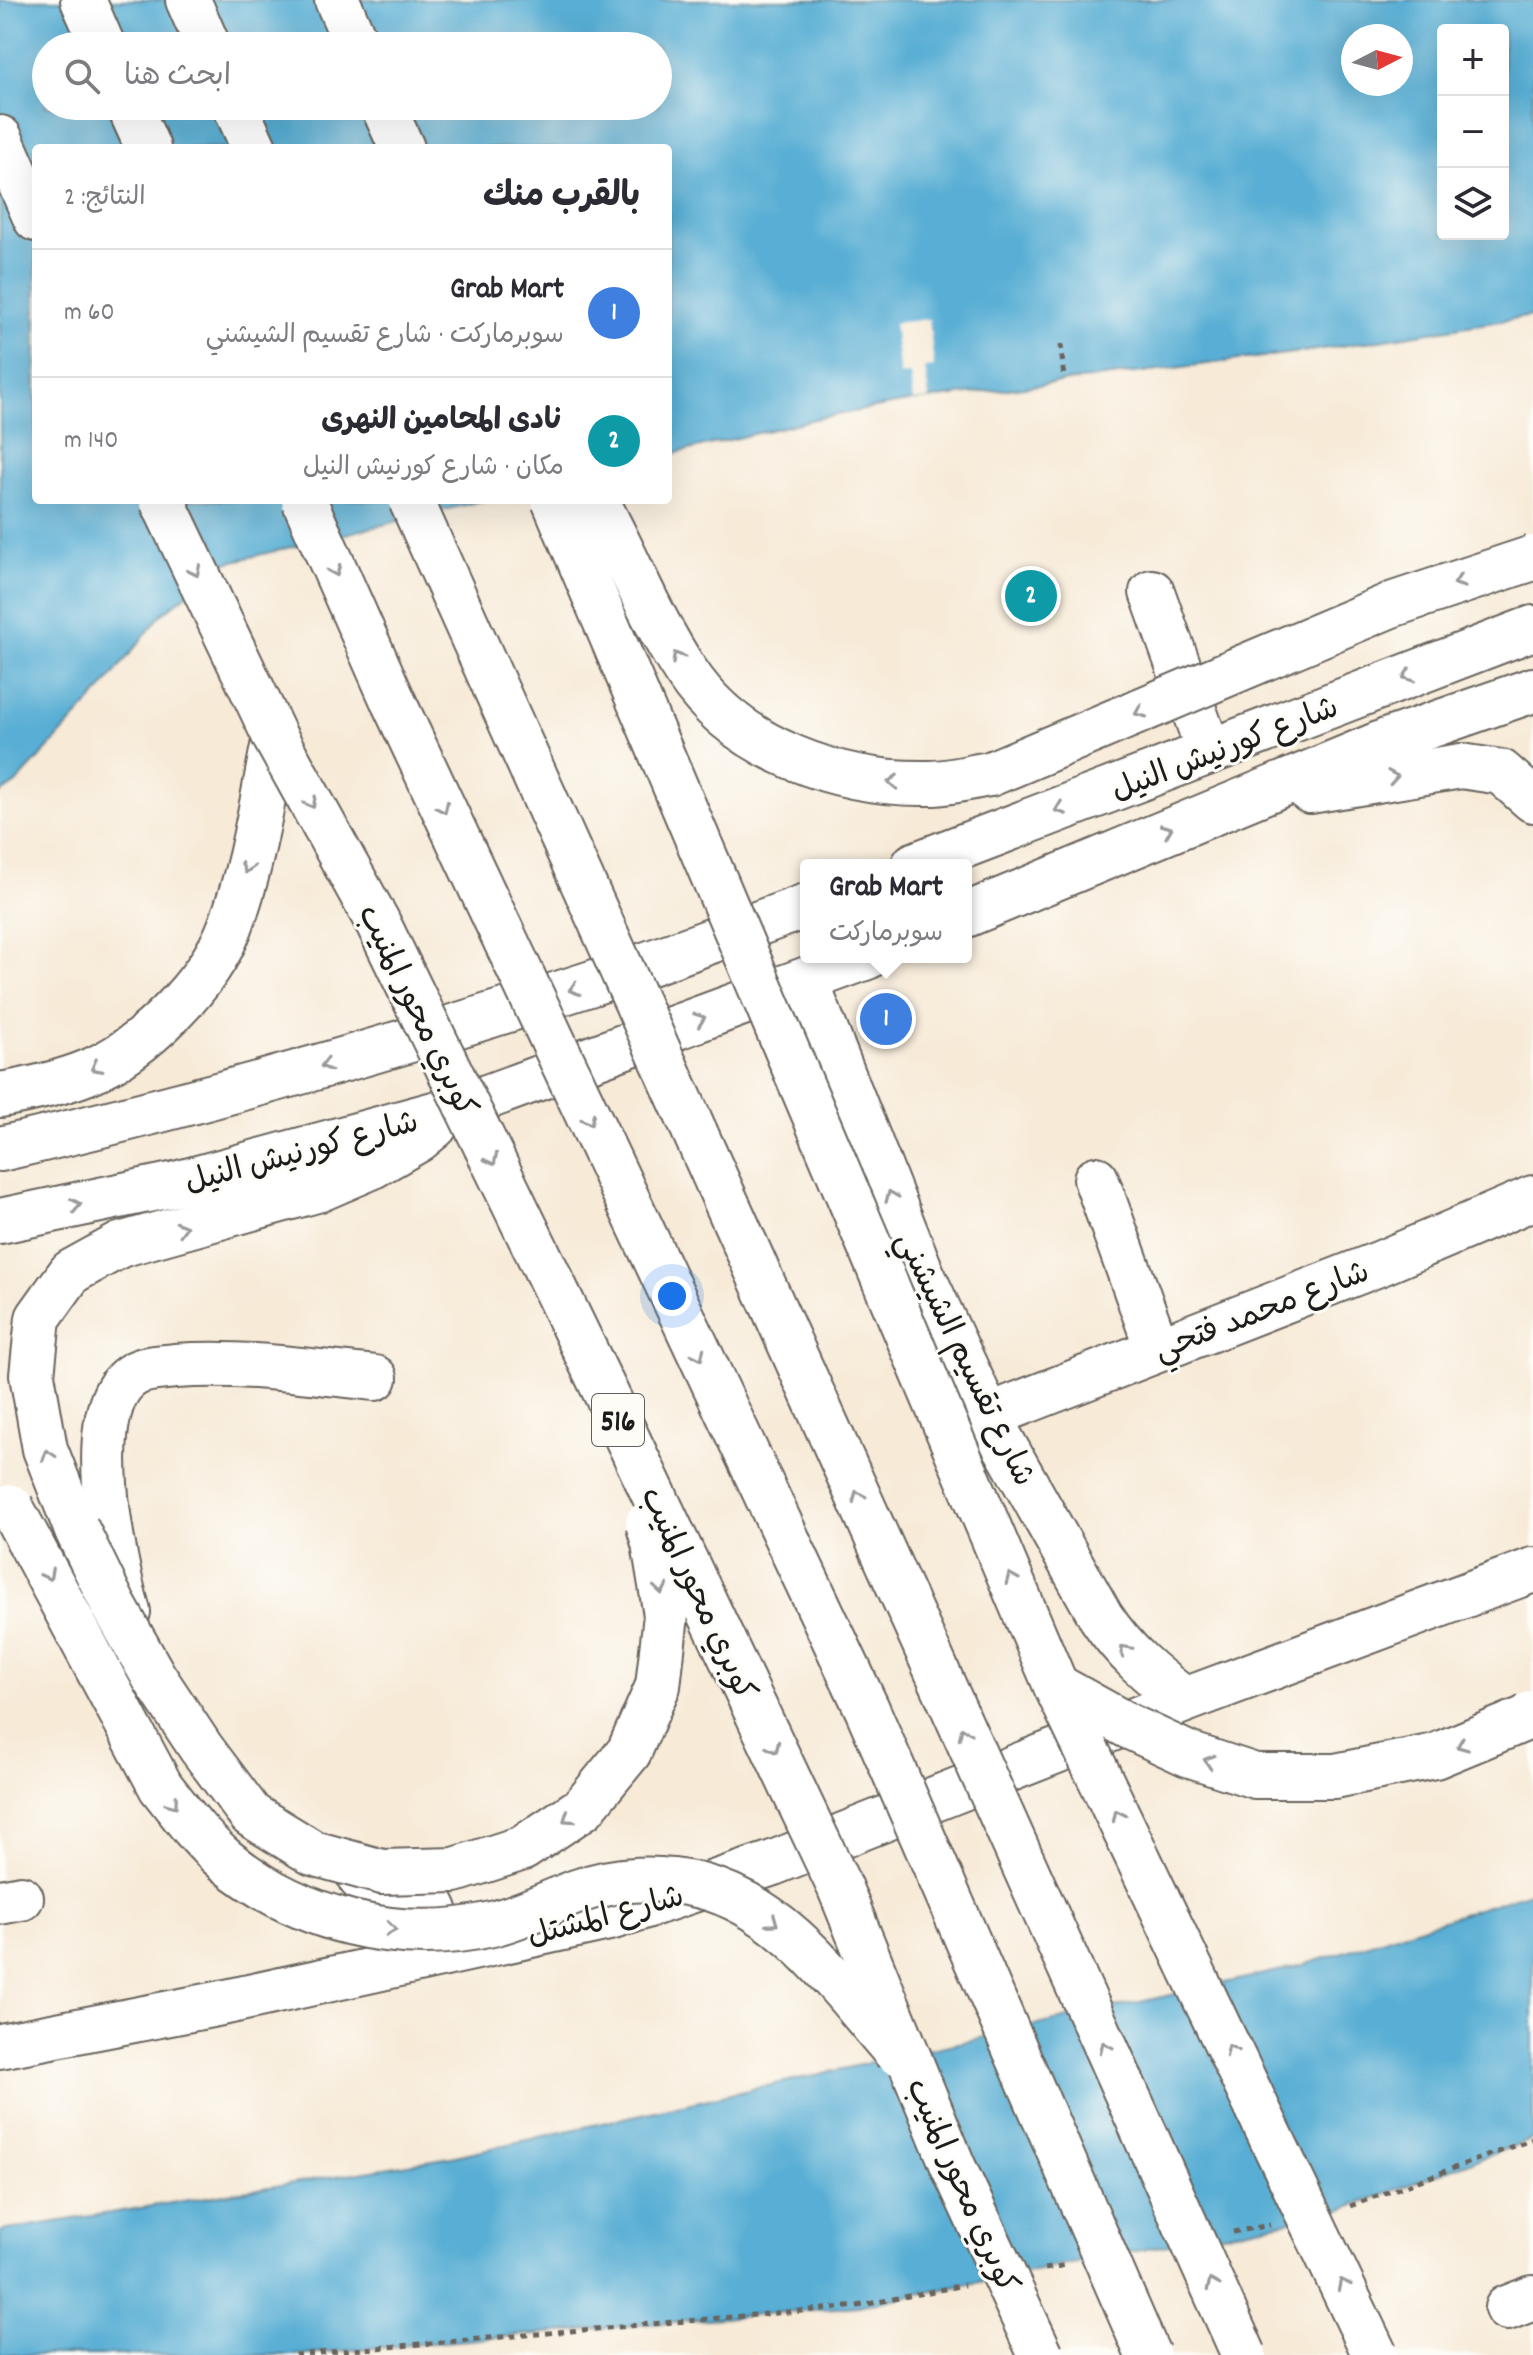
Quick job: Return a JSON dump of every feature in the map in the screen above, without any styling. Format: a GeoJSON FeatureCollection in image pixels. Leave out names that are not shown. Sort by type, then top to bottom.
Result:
{"type":"FeatureCollection","features":[{"type":"Feature","properties":{"kind":"main road"},"geometry":{"type":"LineString","coordinates":[[83,0],[97,32]]}},
{"type":"Feature","properties":{"kind":"main road"},"geometry":{"type":"LineString","coordinates":[[188,0],[202,32]]}},
{"type":"Feature","properties":{"kind":"main road"},"geometry":{"type":"LineString","coordinates":[[337,0],[351,32]]}},
{"type":"Feature","properties":{"kind":"main road"},"geometry":{"type":"LineString","coordinates":[[135,120],[146,144]]}},
{"type":"Feature","properties":{"kind":"main road"},"geometry":{"type":"LineString","coordinates":[[241,120],[252,144]]}},
{"type":"Feature","properties":{"kind":"main road"},"geometry":{"type":"LineString","coordinates":[[389,120],[400,144]]}},
{"type":"Feature","properties":{"kind":"main road"},"geometry":{"type":"LineString","coordinates":[[0,138],[32,210]]}},
{"type":"Feature","properties":{"kind":"main road","name":"كوبري محور المنيب"},"geometry":{"type":"LineString","coordinates":[[164,504],[275,737],[378,923],[612,1406],[839,1886],[911,2069],[1041,2355]]}},
{"type":"Feature","properties":{"kind":"main road"},"geometry":{"type":"LineString","coordinates":[[306,504],[400,718],[867,1709],[1148,2355]]}},
{"type":"Feature","properties":{"kind":"main road"},"geometry":{"type":"LineString","coordinates":[[413,504],[1244,2355]]}},
{"type":"Feature","properties":{"kind":"main road"},"geometry":{"type":"LineString","coordinates":[[556,504],[1056,1686],[1375,2355]]}},
{"type":"Feature","properties":{"kind":"main road"},"geometry":{"type":"LineString","coordinates":[[598,504],[679,660],[721,714],[769,745],[821,768],[877,782],[933,783],[990,774],[1391,605],[1533,558]]}},
{"type":"Feature","properties":{"kind":"main road"},"geometry":{"type":"LineString","coordinates":[[1152,592],[1209,752]]}},
{"type":"Feature","properties":{"kind":"main road","name":"شارع كورنيش النيل"},"geometry":{"type":"LineString","coordinates":[[930,859],[1533,628]]}},
{"type":"Feature","properties":{"kind":"main road","name":"شارع كورنيش النيل"},"geometry":{"type":"LineString","coordinates":[[972,912],[1389,740],[1533,690]]}},
{"type":"Feature","properties":{"kind":"main road"},"geometry":{"type":"LineString","coordinates":[[0,1095],[25,1091],[90,1071],[148,1036],[195,988],[230,929],[249,864],[275,737]]}},
{"type":"Feature","properties":{"kind":"main road"},"geometry":{"type":"LineString","coordinates":[[1233,803],[1461,766],[1501,772],[1533,800]]}},
{"type":"Feature","properties":{"kind":"main road"},"geometry":{"type":"LineString","coordinates":[[0,1149],[93,1128],[344,1061],[592,983],[800,908]]}},
{"type":"Feature","properties":{"kind":"main road","name":"شارع كورنيش النيل"},"geometry":{"type":"LineString","coordinates":[[0,1221],[176,1184],[460,1107],[852,963]]}},
{"type":"Feature","properties":{"kind":"main road","name":"شارع تقسيم الشيشني"},"geometry":{"type":"LineString","coordinates":[[806,981],[922,1274],[988,1416],[1101,1617],[1121,1646],[1149,1674],[1185,1700]]}},
{"type":"Feature","properties":{"kind":"main road"},"geometry":{"type":"LineString","coordinates":[[460,1107],[418,1140],[371,1167],[320,1189],[120,1245],[71,1272],[38,1318],[32,1375],[45,1449],[76,1528],[113,1604],[154,1677],[251,1815],[313,1853],[382,1872],[455,1870],[523,1848],[583,1808],[629,1752],[658,1686],[666,1615],[654,1543],[612,1406]]}},
{"type":"Feature","properties":{"kind":"main road"},"geometry":{"type":"LineString","coordinates":[[1096,1179],[1157,1348]]}},
{"type":"Feature","properties":{"kind":"main road","name":"شارع محمد فتحي"},"geometry":{"type":"LineString","coordinates":[[988,1416],[1381,1263],[1533,1198]]}},
{"type":"Feature","properties":{"kind":"main road"},"geometry":{"type":"LineString","coordinates":[[375,1378],[222,1363],[134,1373],[122,1383],[108,1410],[105,1484],[113,1557],[132,1627],[194,1760],[243,1815],[299,1862],[424,1897],[434,1909],[444,1954]]}},
{"type":"Feature","properties":{"kind":"main road"},"geometry":{"type":"LineString","coordinates":[[5,1496],[161,1787],[190,1825],[223,1859],[262,1887],[304,1908],[349,1924],[396,1931],[444,1931],[491,1924],[536,1910],[579,1891],[622,1880],[663,1879],[703,1886],[741,1901],[776,1923],[806,1951],[911,2069]]}},
{"type":"Feature","properties":{"kind":"main road","name":"شارع المشتل"},"geometry":{"type":"LineString","coordinates":[[0,2046],[222,2003],[613,1917],[773,1863],[1185,1700],[1533,1570]]}},
{"type":"Feature","properties":{"kind":"main road"},"geometry":{"type":"LineString","coordinates":[[1056,1686],[1128,1726],[1188,1754],[1255,1776],[1335,1776],[1435,1756],[1533,1713]]}},
{"type":"Feature","properties":{"kind":"path"},"geometry":{"type":"LineString","coordinates":[[1061,344],[1064,380]]}},
{"type":"Feature","properties":{"kind":"path"},"geometry":{"type":"LineString","coordinates":[[1349,2207],[1533,2139]]}},
{"type":"Feature","properties":{"kind":"path"},"geometry":{"type":"LineString","coordinates":[[1227,2233],[1273,2224]]}},
{"type":"Feature","properties":{"kind":"path"},"geometry":{"type":"LineString","coordinates":[[1042,2270],[1073,2263]]}},
{"type":"Feature","properties":{"kind":"path"},"geometry":{"type":"LineString","coordinates":[[295,2355],[858,2306],[966,2285]]}},
{"type":"Feature","properties":{"kind":"water"},"geometry":{"type":"Polygon","coordinates":[[[0,0],[1533,0],[1533,316],[1309,351],[913,401],[819,418],[672,454],[672,144],[32,144],[32,504],[469,504],[226,563],[161,615],[98,694],[16,783],[0,794],[0,0]]]}},
{"type":"Feature","properties":{"kind":"water"},"geometry":{"type":"Polygon","coordinates":[[[1533,1891],[1533,2139],[1335,2212],[858,2306],[295,2355],[0,2355],[0,2231],[451,2157],[1300,1966],[1533,1891]]]}},
{"type":"Feature","properties":{"kind":"pier"},"geometry":{"type":"Polygon","coordinates":[[[929,319],[934,367],[925,368],[929,399],[913,401],[910,374],[900,375],[894,323],[929,319]]]}},
{"type":"Feature","properties":{"kind":"place","name":"نادى المحامين النهرى"},"geometry":{"type":"Point","coordinates":[1031,596]}},
{"type":"Feature","properties":{"kind":"place","name":"Grab Mart"},"geometry":{"type":"Point","coordinates":[886,1019]}}]}
